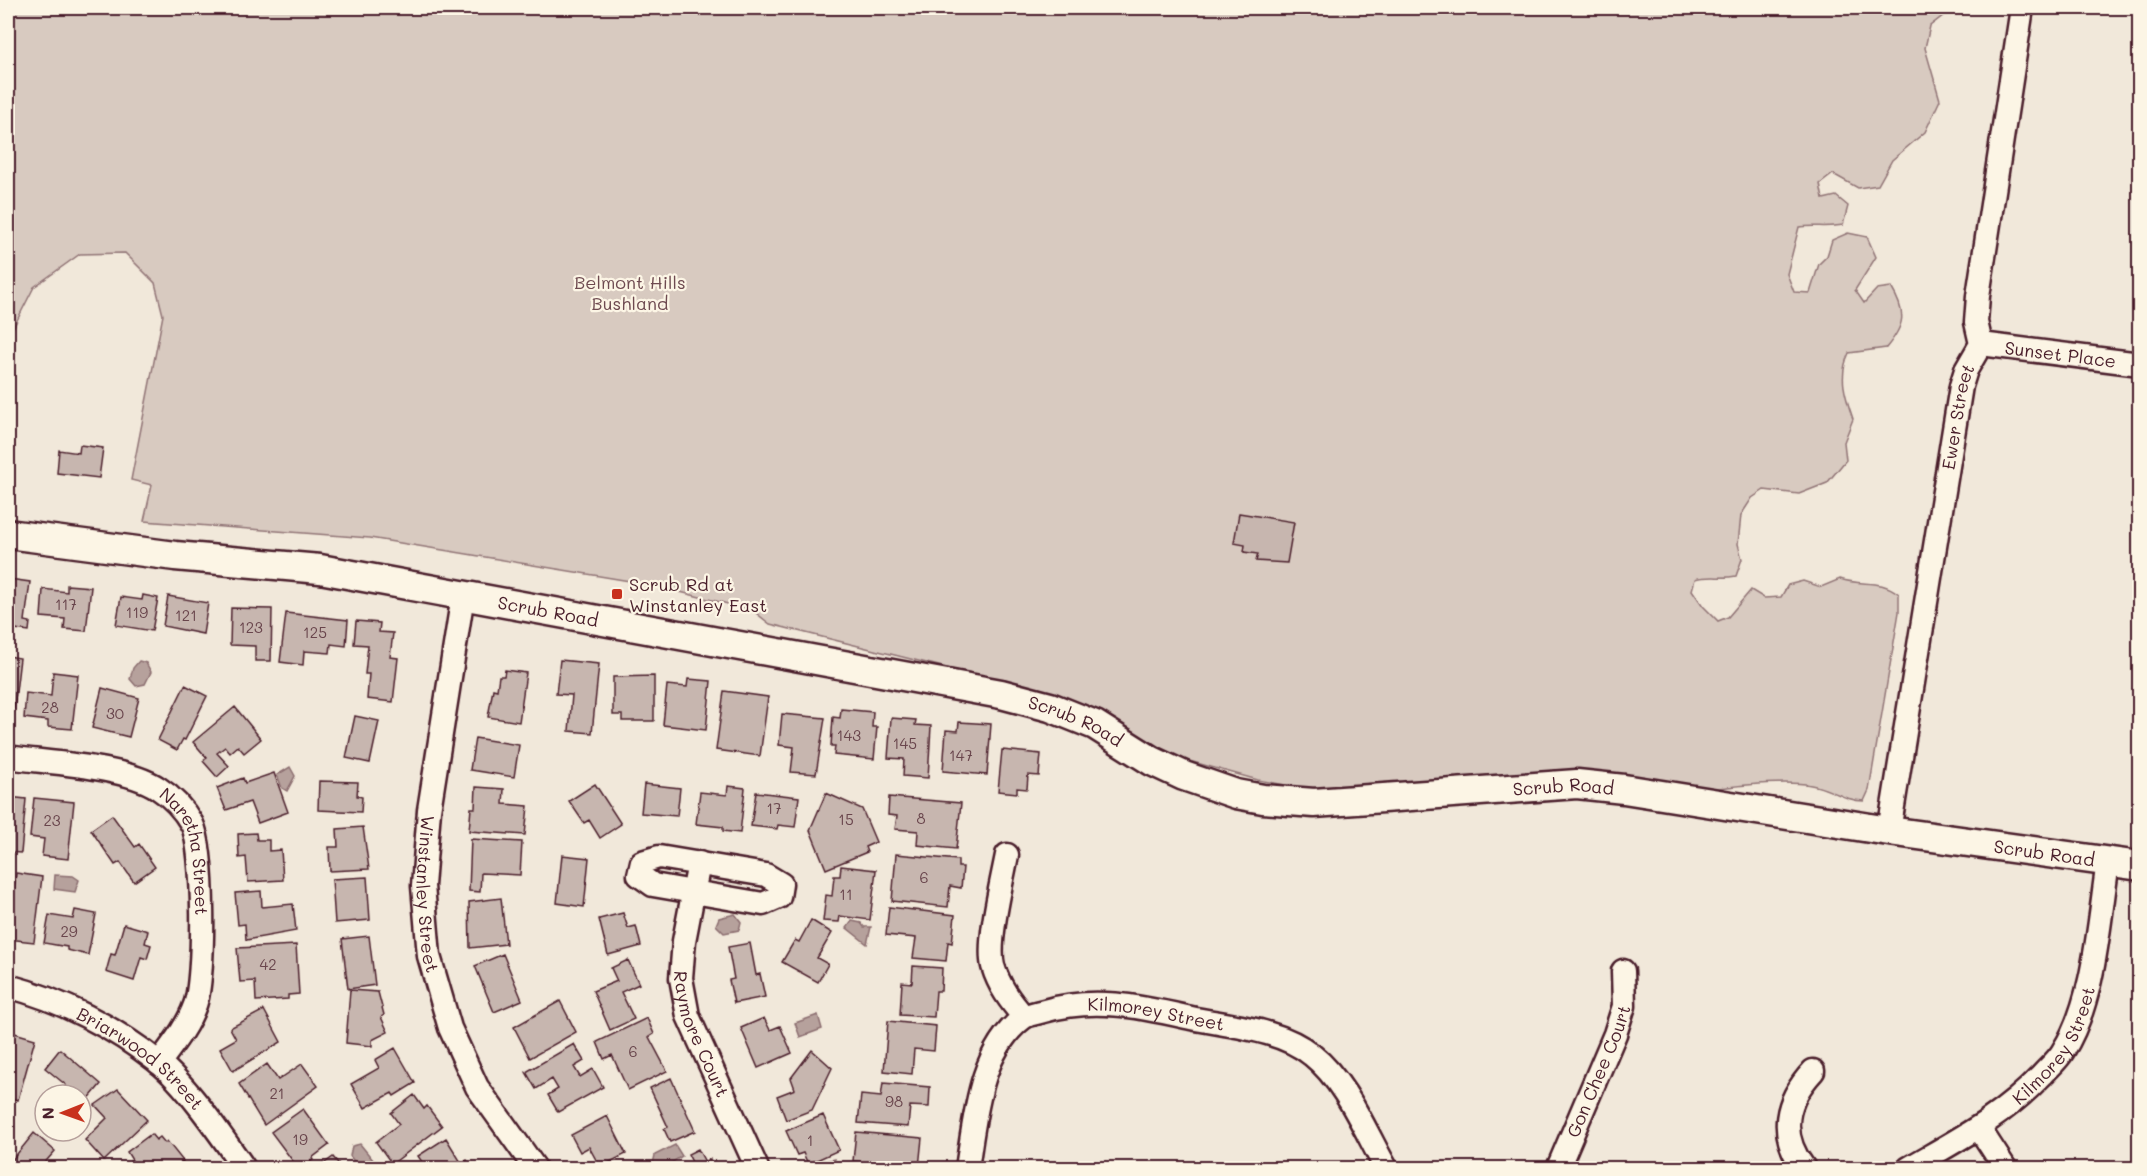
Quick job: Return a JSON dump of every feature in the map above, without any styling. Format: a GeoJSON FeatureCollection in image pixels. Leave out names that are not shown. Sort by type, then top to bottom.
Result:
{"type":"FeatureCollection","features":[{"type":"Feature","properties":{"kind":"main road","name":"Scrub Road"},"geometry":{"type":"LineString","coordinates":[[8,534],[175,556],[320,569],[1001,694],[1050,707],[1095,725],[1152,761],[1184,776],[1236,794],[1263,799],[1314,803],[1577,784],[1624,789],[1889,831],[2139,866]]}},
{"type":"Feature","properties":{"kind":"street","name":"Ewer Street"},"geometry":{"type":"LineString","coordinates":[[1889,831],[1961,386],[1966,370],[1981,344],[1976,322],[1978,296],[2022,8]]}},
{"type":"Feature","properties":{"kind":"street","name":"Sunset Place"},"geometry":{"type":"LineString","coordinates":[[1981,344],[2139,364]]}},
{"type":"Feature","properties":{"kind":"street","name":"Winstanley Street"},"geometry":{"type":"LineString","coordinates":[[463,596],[429,810],[423,886],[429,956],[450,1028],[477,1087],[535,1168]]}},
{"type":"Feature","properties":{"kind":"street","name":"Naretha Street"},"geometry":{"type":"LineString","coordinates":[[8,757],[137,777],[159,788],[178,805],[193,826],[198,855],[202,970],[196,1003],[187,1023],[159,1063]]}},
{"type":"Feature","properties":{"kind":"street"},"geometry":{"type":"LineString","coordinates":[[967,1168],[976,1110],[987,1071],[1003,1040],[1024,1017],[1006,996],[993,964],[994,933],[1007,855]]}},
{"type":"Feature","properties":{"kind":"street"},"geometry":{"type":"LineString","coordinates":[[659,857],[699,863],[766,874],[781,884],[779,897],[763,904],[693,892],[653,885],[639,875],[642,862],[659,857]]}},
{"type":"Feature","properties":{"kind":"street","name":"Kilmorey Street"},"geometry":{"type":"LineString","coordinates":[[1909,1168],[1979,1128],[2017,1101],[2063,1052],[2085,1001],[2091,977],[2108,862]]}},
{"type":"Feature","properties":{"kind":"street","name":"Raymore Court"},"geometry":{"type":"LineString","coordinates":[[699,863],[681,978],[688,1016],[757,1168]]}},
{"type":"Feature","properties":{"kind":"street","name":"Gon Chee Court"},"geometry":{"type":"LineString","coordinates":[[1558,1168],[1615,1034],[1624,1005],[1623,971]]}},
{"type":"Feature","properties":{"kind":"street","name":"Briarwood Street"},"geometry":{"type":"LineString","coordinates":[[8,986],[54,1000],[95,1021],[159,1063],[214,1127],[244,1168]]}},
{"type":"Feature","properties":{"kind":"street","name":"Kilmorey Street"},"geometry":{"type":"LineString","coordinates":[[1024,1017],[1090,1002],[1125,1004],[1285,1039],[1312,1054],[1334,1078],[1386,1168]]}},
{"type":"Feature","properties":{"kind":"street"},"geometry":{"type":"LineString","coordinates":[[1803,1168],[1786,1133],[1788,1107],[1799,1086],[1813,1071]]}},
{"type":"Feature","properties":{"kind":"street"},"geometry":{"type":"LineString","coordinates":[[1979,1128],[2005,1168]]}},
{"type":"Feature","properties":{"kind":"green space","name":"Belmont Hills Bushland"},"geometry":{"type":"Polygon","coordinates":[[[8,8],[1953,8],[1930,26],[1925,48],[1940,100],[1925,132],[1892,160],[1878,185],[1858,188],[1833,174],[1820,184],[1823,199],[1836,196],[1848,206],[1843,225],[1799,227],[1787,274],[1794,292],[1810,293],[1819,264],[1827,256],[1832,240],[1848,233],[1867,237],[1876,257],[1855,290],[1864,303],[1877,289],[1891,287],[1900,305],[1902,319],[1900,326],[1886,348],[1849,353],[1846,361],[1843,378],[1847,402],[1853,419],[1844,442],[1846,460],[1827,483],[1799,494],[1764,490],[1752,498],[1741,515],[1738,544],[1742,559],[1736,576],[1695,579],[1692,590],[1703,606],[1718,621],[1728,617],[1751,590],[1764,598],[1781,597],[1788,585],[1803,581],[1821,587],[1840,579],[1878,584],[1899,594],[1899,612],[1869,790],[1864,801],[1850,799],[1818,787],[1787,783],[1709,789],[1314,790],[1258,780],[1175,757],[1079,708],[967,673],[770,624],[752,610],[648,584],[370,538],[144,521],[152,485],[131,480],[163,315],[155,283],[125,253],[80,254],[34,287],[8,338],[8,8]]]}},
{"type":"Feature","properties":{"kind":"shaded area"},"geometry":{"type":"Polygon","coordinates":[[[139,661],[146,663],[151,672],[145,684],[136,686],[130,679],[133,668],[139,661]]]}},
{"type":"Feature","properties":{"kind":"shaded area"},"geometry":{"type":"Polygon","coordinates":[[[290,767],[295,776],[287,791],[282,788],[277,775],[290,767]]]}},
{"type":"Feature","properties":{"kind":"shaded area"},"geometry":{"type":"Polygon","coordinates":[[[55,875],[73,876],[79,880],[75,892],[54,889],[55,875]]]}},
{"type":"Feature","properties":{"kind":"shaded area"},"geometry":{"type":"Polygon","coordinates":[[[735,914],[741,922],[739,930],[724,933],[716,925],[719,918],[735,914]]]}},
{"type":"Feature","properties":{"kind":"shaded area"},"geometry":{"type":"Polygon","coordinates":[[[852,921],[861,923],[864,927],[871,927],[867,944],[847,928],[852,921]]]}},
{"type":"Feature","properties":{"kind":"shaded area"},"geometry":{"type":"Polygon","coordinates":[[[818,1015],[822,1029],[800,1037],[795,1023],[818,1015]]]}},
{"type":"Feature","properties":{"kind":"shaded area"},"geometry":{"type":"Polygon","coordinates":[[[360,1144],[373,1160],[370,1168],[359,1168],[350,1156],[352,1146],[360,1144]]]}},
{"type":"Feature","properties":{"kind":"shaded area"},"geometry":{"type":"Polygon","coordinates":[[[675,1145],[682,1156],[665,1167],[656,1168],[653,1164],[655,1155],[675,1145]]]}},
{"type":"Feature","properties":{"kind":"shaded area"},"geometry":{"type":"Polygon","coordinates":[[[835,1159],[832,1168],[806,1168],[806,1165],[835,1159]]]}},
{"type":"Feature","properties":{"kind":"building"},"geometry":{"type":"Polygon","coordinates":[[[80,445],[103,448],[99,478],[57,473],[59,450],[79,453],[80,445]]]}},
{"type":"Feature","properties":{"kind":"building"},"geometry":{"type":"Polygon","coordinates":[[[1239,513],[1294,522],[1287,563],[1256,561],[1258,554],[1244,552],[1245,545],[1234,543],[1239,513]]]}},
{"type":"Feature","properties":{"kind":"building"},"geometry":{"type":"Polygon","coordinates":[[[9,579],[30,582],[25,621],[30,622],[29,631],[8,628],[9,579]]]}},
{"type":"Feature","properties":{"kind":"building"},"geometry":{"type":"Polygon","coordinates":[[[67,585],[91,587],[86,631],[64,629],[65,619],[41,617],[43,589],[67,592],[67,585]]]}},
{"type":"Feature","properties":{"kind":"building"},"geometry":{"type":"Polygon","coordinates":[[[143,595],[158,598],[152,631],[116,625],[121,597],[142,600],[143,595]]]}},
{"type":"Feature","properties":{"kind":"building"},"geometry":{"type":"Polygon","coordinates":[[[168,596],[208,603],[203,634],[163,626],[168,596]]]}},
{"type":"Feature","properties":{"kind":"building"},"geometry":{"type":"Polygon","coordinates":[[[231,608],[272,609],[271,661],[255,661],[255,646],[230,645],[231,608]]]}},
{"type":"Feature","properties":{"kind":"building"},"geometry":{"type":"Polygon","coordinates":[[[286,613],[348,620],[346,646],[331,644],[330,653],[304,651],[303,665],[280,662],[286,613]]]}},
{"type":"Feature","properties":{"kind":"building"},"geometry":{"type":"Polygon","coordinates":[[[356,621],[380,623],[379,632],[393,633],[390,657],[398,658],[393,702],[367,699],[369,674],[365,674],[368,645],[354,644],[356,621]]]}},
{"type":"Feature","properties":{"kind":"building"},"geometry":{"type":"Polygon","coordinates":[[[8,656],[20,658],[13,718],[8,718],[8,656]]]}},
{"type":"Feature","properties":{"kind":"building"},"geometry":{"type":"Polygon","coordinates":[[[560,660],[599,664],[592,733],[569,731],[572,695],[556,694],[560,660]]]}},
{"type":"Feature","properties":{"kind":"building"},"geometry":{"type":"Polygon","coordinates":[[[505,670],[526,673],[519,722],[488,717],[493,689],[497,690],[499,676],[504,676],[505,670]]]}},
{"type":"Feature","properties":{"kind":"building"},"geometry":{"type":"Polygon","coordinates":[[[53,672],[78,675],[72,729],[48,727],[48,721],[24,718],[26,693],[51,696],[53,672]]]}},
{"type":"Feature","properties":{"kind":"building"},"geometry":{"type":"Polygon","coordinates":[[[654,676],[654,721],[622,721],[622,715],[613,715],[613,677],[654,676]]]}},
{"type":"Feature","properties":{"kind":"building"},"geometry":{"type":"Polygon","coordinates":[[[688,679],[711,681],[706,730],[663,725],[667,685],[687,687],[688,679]]]}},
{"type":"Feature","properties":{"kind":"building"},"geometry":{"type":"Polygon","coordinates":[[[185,685],[207,696],[185,740],[183,739],[177,750],[158,740],[185,685]]]}},
{"type":"Feature","properties":{"kind":"building"},"geometry":{"type":"Polygon","coordinates":[[[102,688],[139,698],[129,737],[92,728],[102,688]]]}},
{"type":"Feature","properties":{"kind":"building"},"geometry":{"type":"Polygon","coordinates":[[[724,691],[768,697],[760,756],[716,750],[724,691]]]}},
{"type":"Feature","properties":{"kind":"building"},"geometry":{"type":"Polygon","coordinates":[[[235,707],[261,739],[244,753],[238,746],[230,753],[225,747],[217,753],[229,766],[217,777],[203,761],[207,758],[193,742],[235,707]]]}},
{"type":"Feature","properties":{"kind":"building"},"geometry":{"type":"Polygon","coordinates":[[[841,709],[873,712],[872,727],[877,727],[874,759],[834,755],[835,746],[831,746],[833,717],[840,718],[841,709]]]}},
{"type":"Feature","properties":{"kind":"building"},"geometry":{"type":"Polygon","coordinates":[[[782,714],[825,718],[816,774],[791,772],[794,747],[779,745],[782,714]]]}},
{"type":"Feature","properties":{"kind":"building"},"geometry":{"type":"Polygon","coordinates":[[[355,716],[379,721],[370,763],[346,758],[355,716]]]}},
{"type":"Feature","properties":{"kind":"building"},"geometry":{"type":"Polygon","coordinates":[[[891,718],[916,720],[915,725],[931,726],[928,778],[903,776],[904,759],[888,758],[891,718]]]}},
{"type":"Feature","properties":{"kind":"building"},"geometry":{"type":"Polygon","coordinates":[[[959,722],[991,724],[987,775],[943,771],[946,730],[958,731],[959,722]]]}},
{"type":"Feature","properties":{"kind":"building"},"geometry":{"type":"Polygon","coordinates":[[[475,738],[519,745],[514,777],[470,770],[475,738]]]}},
{"type":"Feature","properties":{"kind":"building"},"geometry":{"type":"Polygon","coordinates":[[[1002,750],[1041,754],[1039,776],[1028,775],[1027,789],[1017,788],[1017,793],[998,791],[1002,750]]]}},
{"type":"Feature","properties":{"kind":"building"},"geometry":{"type":"Polygon","coordinates":[[[274,773],[288,812],[258,823],[250,802],[226,810],[217,788],[243,778],[245,783],[274,773]]]}},
{"type":"Feature","properties":{"kind":"building"},"geometry":{"type":"Polygon","coordinates":[[[319,781],[358,782],[357,796],[362,797],[361,812],[318,810],[319,781]]]}},
{"type":"Feature","properties":{"kind":"building"},"geometry":{"type":"Polygon","coordinates":[[[595,784],[621,824],[600,838],[589,820],[584,823],[569,801],[595,784]]]}},
{"type":"Feature","properties":{"kind":"building"},"geometry":{"type":"Polygon","coordinates":[[[644,784],[680,788],[677,816],[641,813],[644,784]]]}},
{"type":"Feature","properties":{"kind":"building"},"geometry":{"type":"Polygon","coordinates":[[[728,786],[745,788],[740,833],[723,831],[723,827],[696,824],[700,792],[727,795],[728,786]]]}},
{"type":"Feature","properties":{"kind":"building"},"geometry":{"type":"Polygon","coordinates":[[[476,787],[504,789],[503,804],[528,806],[525,835],[469,831],[471,808],[475,808],[476,787]]]}},
{"type":"Feature","properties":{"kind":"building"},"geometry":{"type":"Polygon","coordinates":[[[756,792],[799,797],[795,827],[778,825],[777,829],[751,826],[756,792]]]}},
{"type":"Feature","properties":{"kind":"building"},"geometry":{"type":"Polygon","coordinates":[[[826,793],[862,809],[876,842],[865,847],[867,852],[826,869],[810,830],[826,793]]]}},
{"type":"Feature","properties":{"kind":"building"},"geometry":{"type":"Polygon","coordinates":[[[8,797],[26,799],[21,853],[8,852],[8,797]]]}},
{"type":"Feature","properties":{"kind":"building"},"geometry":{"type":"Polygon","coordinates":[[[889,797],[961,803],[956,849],[917,845],[918,831],[895,829],[897,816],[888,815],[889,797]]]}},
{"type":"Feature","properties":{"kind":"building"},"geometry":{"type":"Polygon","coordinates":[[[34,798],[74,802],[68,859],[42,856],[44,839],[30,837],[34,798]]]}},
{"type":"Feature","properties":{"kind":"building"},"geometry":{"type":"Polygon","coordinates":[[[112,815],[135,847],[139,844],[155,867],[134,882],[120,862],[115,865],[91,830],[112,815]]]}},
{"type":"Feature","properties":{"kind":"building"},"geometry":{"type":"Polygon","coordinates":[[[363,827],[369,869],[330,871],[329,847],[338,847],[337,829],[363,827]]]}},
{"type":"Feature","properties":{"kind":"building"},"geometry":{"type":"Polygon","coordinates":[[[256,833],[257,840],[269,840],[269,851],[281,850],[283,880],[248,882],[246,857],[239,858],[238,834],[256,833]]]}},
{"type":"Feature","properties":{"kind":"building"},"geometry":{"type":"Polygon","coordinates":[[[471,839],[522,842],[520,875],[481,873],[480,892],[469,891],[471,839]]]}},
{"type":"Feature","properties":{"kind":"building"},"geometry":{"type":"Polygon","coordinates":[[[896,854],[958,860],[958,867],[963,867],[961,888],[950,886],[948,907],[892,901],[896,854]]]}},
{"type":"Feature","properties":{"kind":"building"},"geometry":{"type":"Polygon","coordinates":[[[562,855],[589,858],[584,907],[557,903],[562,855]]]}},
{"type":"Feature","properties":{"kind":"building"},"geometry":{"type":"Polygon","coordinates":[[[841,866],[876,870],[870,920],[840,916],[839,922],[823,921],[826,895],[832,896],[834,876],[840,876],[841,866]]]}},
{"type":"Feature","properties":{"kind":"building"},"geometry":{"type":"Polygon","coordinates":[[[16,873],[42,877],[34,942],[8,939],[8,907],[12,907],[16,873]]]}},
{"type":"Feature","properties":{"kind":"building"},"geometry":{"type":"Polygon","coordinates":[[[367,877],[370,920],[335,923],[332,879],[367,877]]]}},
{"type":"Feature","properties":{"kind":"building"},"geometry":{"type":"Polygon","coordinates":[[[261,891],[262,907],[293,904],[296,931],[246,940],[245,924],[238,925],[235,893],[261,891]]]}},
{"type":"Feature","properties":{"kind":"building"},"geometry":{"type":"Polygon","coordinates":[[[501,898],[506,944],[470,948],[469,902],[501,898]]]}},
{"type":"Feature","properties":{"kind":"building"},"geometry":{"type":"Polygon","coordinates":[[[889,907],[955,915],[952,943],[948,942],[946,961],[913,958],[916,938],[886,935],[889,907]]]}},
{"type":"Feature","properties":{"kind":"building"},"geometry":{"type":"Polygon","coordinates":[[[75,910],[96,914],[88,955],[67,950],[67,947],[44,943],[49,915],[73,919],[75,910]]]}},
{"type":"Feature","properties":{"kind":"building"},"geometry":{"type":"Polygon","coordinates":[[[623,913],[628,928],[636,926],[641,946],[608,955],[599,919],[623,913]]]}},
{"type":"Feature","properties":{"kind":"building"},"geometry":{"type":"Polygon","coordinates":[[[811,920],[832,933],[817,958],[828,964],[818,982],[782,962],[795,940],[799,942],[811,920]]]}},
{"type":"Feature","properties":{"kind":"building"},"geometry":{"type":"Polygon","coordinates":[[[124,924],[148,931],[145,943],[151,945],[147,959],[141,957],[134,981],[106,972],[111,954],[115,955],[124,924]]]}},
{"type":"Feature","properties":{"kind":"building"},"geometry":{"type":"Polygon","coordinates":[[[369,936],[375,985],[348,989],[342,939],[369,936]]]}},
{"type":"Feature","properties":{"kind":"building"},"geometry":{"type":"Polygon","coordinates":[[[750,943],[756,975],[760,974],[765,997],[734,1003],[729,980],[734,979],[728,947],[750,943]]]}},
{"type":"Feature","properties":{"kind":"building"},"geometry":{"type":"Polygon","coordinates":[[[296,945],[299,994],[288,995],[288,999],[256,1001],[255,981],[240,982],[237,948],[296,945]]]}},
{"type":"Feature","properties":{"kind":"building"},"geometry":{"type":"Polygon","coordinates":[[[503,954],[522,1000],[494,1012],[475,966],[503,954]]]}},
{"type":"Feature","properties":{"kind":"building"},"geometry":{"type":"Polygon","coordinates":[[[628,960],[639,984],[621,992],[634,1019],[610,1030],[593,991],[617,981],[611,968],[628,960]]]}},
{"type":"Feature","properties":{"kind":"building"},"geometry":{"type":"Polygon","coordinates":[[[913,966],[942,968],[941,991],[936,991],[934,1017],[900,1015],[902,982],[912,983],[913,966]]]}},
{"type":"Feature","properties":{"kind":"building"},"geometry":{"type":"Polygon","coordinates":[[[350,990],[378,992],[384,1015],[381,1017],[388,1032],[372,1040],[372,1046],[346,1043],[350,990]]]}},
{"type":"Feature","properties":{"kind":"building"},"geometry":{"type":"Polygon","coordinates":[[[560,1001],[576,1032],[530,1058],[514,1027],[560,1001]]]}},
{"type":"Feature","properties":{"kind":"building"},"geometry":{"type":"Polygon","coordinates":[[[264,1010],[281,1042],[233,1071],[220,1048],[236,1039],[230,1028],[264,1010]]]}},
{"type":"Feature","properties":{"kind":"building"},"geometry":{"type":"Polygon","coordinates":[[[647,1018],[654,1034],[649,1037],[667,1071],[628,1090],[612,1055],[604,1059],[597,1042],[647,1018]]]}},
{"type":"Feature","properties":{"kind":"building"},"geometry":{"type":"Polygon","coordinates":[[[764,1018],[770,1030],[780,1026],[792,1053],[758,1068],[741,1028],[764,1018]]]}},
{"type":"Feature","properties":{"kind":"building"},"geometry":{"type":"Polygon","coordinates":[[[888,1021],[936,1026],[934,1051],[914,1049],[912,1074],[884,1071],[888,1021]]]}},
{"type":"Feature","properties":{"kind":"building"},"geometry":{"type":"Polygon","coordinates":[[[8,1031],[35,1039],[18,1100],[8,1097],[8,1031]]]}},
{"type":"Feature","properties":{"kind":"building"},"geometry":{"type":"Polygon","coordinates":[[[574,1044],[584,1061],[574,1067],[580,1077],[593,1069],[603,1087],[558,1112],[548,1095],[558,1089],[552,1079],[536,1089],[526,1072],[574,1044]]]}},
{"type":"Feature","properties":{"kind":"building"},"geometry":{"type":"Polygon","coordinates":[[[395,1048],[415,1083],[394,1096],[392,1093],[365,1108],[351,1084],[379,1068],[375,1060],[395,1048]]]}},
{"type":"Feature","properties":{"kind":"building"},"geometry":{"type":"Polygon","coordinates":[[[60,1049],[101,1084],[93,1094],[93,1083],[64,1083],[45,1068],[60,1049]]]}},
{"type":"Feature","properties":{"kind":"building"},"geometry":{"type":"Polygon","coordinates":[[[812,1050],[832,1068],[812,1110],[786,1120],[777,1096],[795,1089],[791,1078],[812,1050]]]}},
{"type":"Feature","properties":{"kind":"building"},"geometry":{"type":"Polygon","coordinates":[[[267,1064],[278,1080],[302,1064],[318,1086],[264,1125],[239,1084],[267,1064]]]}},
{"type":"Feature","properties":{"kind":"building"},"geometry":{"type":"Polygon","coordinates":[[[671,1078],[695,1131],[670,1142],[664,1129],[668,1127],[650,1088],[671,1078]]]}},
{"type":"Feature","properties":{"kind":"building"},"geometry":{"type":"Polygon","coordinates":[[[883,1083],[930,1087],[929,1107],[910,1106],[908,1127],[858,1123],[861,1095],[881,1097],[883,1083]]]}},
{"type":"Feature","properties":{"kind":"building"},"geometry":{"type":"Polygon","coordinates":[[[118,1089],[147,1120],[104,1161],[88,1143],[93,1143],[93,1132],[107,1118],[95,1105],[118,1089]]]}},
{"type":"Feature","properties":{"kind":"building"},"geometry":{"type":"Polygon","coordinates":[[[414,1095],[424,1109],[427,1106],[442,1126],[392,1164],[376,1142],[399,1124],[391,1113],[414,1095]]]}},
{"type":"Feature","properties":{"kind":"building"},"geometry":{"type":"Polygon","coordinates":[[[303,1109],[329,1145],[312,1158],[313,1160],[298,1168],[271,1132],[303,1109]]]}},
{"type":"Feature","properties":{"kind":"building"},"geometry":{"type":"Polygon","coordinates":[[[823,1115],[839,1150],[808,1164],[803,1153],[797,1155],[786,1131],[823,1115]]]}},
{"type":"Feature","properties":{"kind":"building"},"geometry":{"type":"Polygon","coordinates":[[[607,1116],[626,1154],[600,1167],[589,1147],[580,1152],[571,1135],[607,1116]]]}},
{"type":"Feature","properties":{"kind":"building"},"geometry":{"type":"Polygon","coordinates":[[[856,1132],[922,1138],[919,1167],[881,1168],[882,1164],[853,1161],[856,1132]]]}},
{"type":"Feature","properties":{"kind":"building"},"geometry":{"type":"Polygon","coordinates":[[[33,1134],[33,1143],[46,1143],[55,1151],[40,1168],[8,1168],[33,1134]]]}},
{"type":"Feature","properties":{"kind":"building"},"geometry":{"type":"Polygon","coordinates":[[[151,1134],[156,1140],[160,1137],[165,1143],[167,1141],[183,1161],[174,1168],[121,1168],[132,1160],[127,1152],[151,1134]]]}},
{"type":"Feature","properties":{"kind":"building"},"geometry":{"type":"Polygon","coordinates":[[[446,1138],[462,1164],[467,1160],[472,1168],[426,1168],[418,1156],[446,1138]]]}},
{"type":"Feature","properties":{"kind":"building"},"geometry":{"type":"Polygon","coordinates":[[[698,1149],[705,1162],[710,1159],[715,1168],[695,1168],[688,1154],[698,1149]]]}},
{"type":"Feature","properties":{"kind":"building"},"geometry":{"type":"Polygon","coordinates":[[[333,1157],[342,1168],[318,1168],[333,1157]]]}},
{"type":"Feature","properties":{"kind":"place","name":"Scrub Rd at Winstanley East"},"geometry":{"type":"Point","coordinates":[617,594]}}]}
